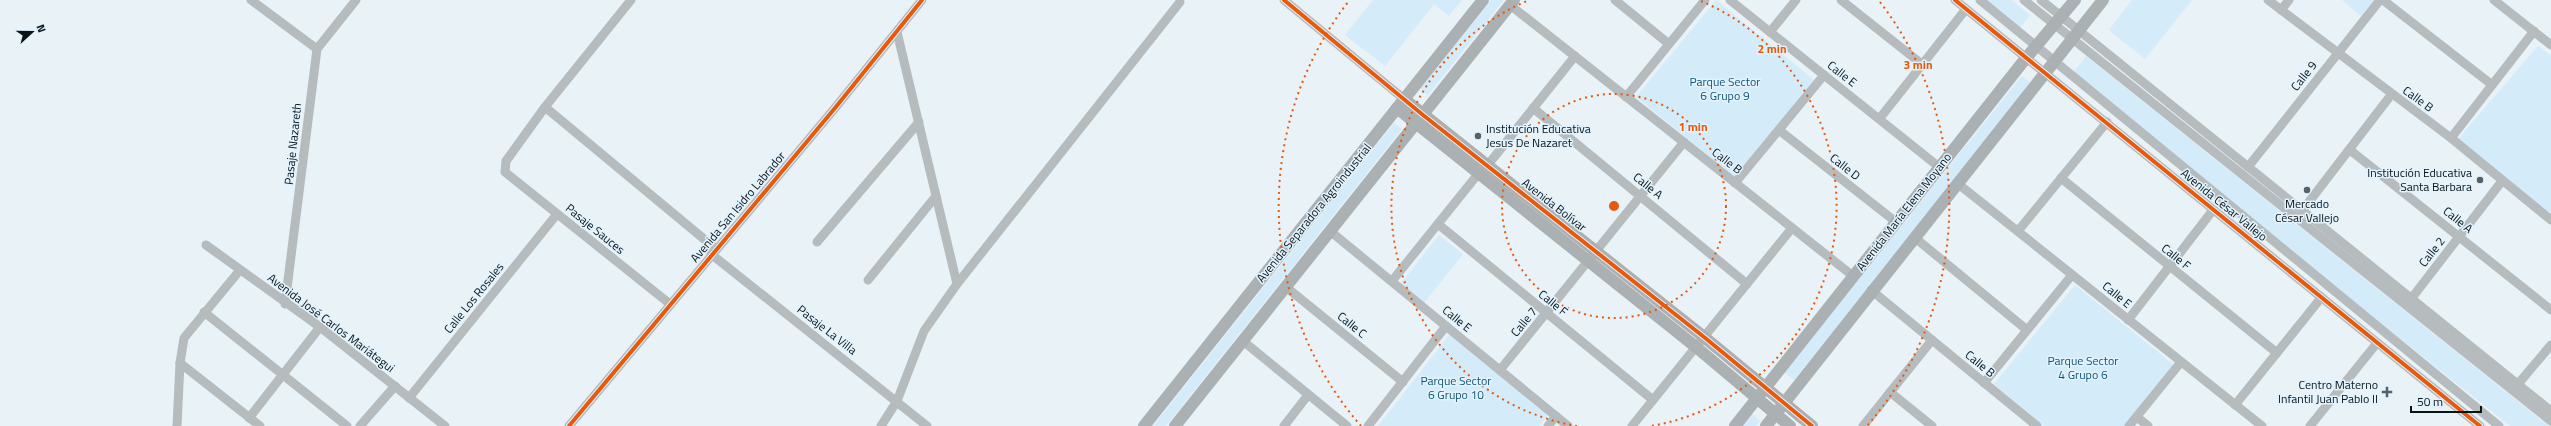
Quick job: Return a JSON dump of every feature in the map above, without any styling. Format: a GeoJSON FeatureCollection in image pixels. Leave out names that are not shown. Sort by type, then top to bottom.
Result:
{"type":"FeatureCollection","features":[{"type":"Feature","properties":{"kind":"street"},"geometry":{"type":"LineString","coordinates":[[251,0],[317,49],[356,0]]}},
{"type":"Feature","properties":{"kind":"street"},"geometry":{"type":"LineString","coordinates":[[545,107],[631,0]]}},
{"type":"Feature","properties":{"kind":"street","name":"Avenida San Isidro Labrador"},"geometry":{"type":"LineString","coordinates":[[569,426],[922,0]]}},
{"type":"Feature","properties":{"kind":"street","name":"Avenida Bolívar"},"geometry":{"type":"LineString","coordinates":[[1284,0],[1401,104],[1483,170],[1589,261],[1696,347],[1790,426]]}},
{"type":"Feature","properties":{"kind":"street","name":"Avenida Separadora Agroindustrial"},"geometry":{"type":"LineString","coordinates":[[1144,426],[1484,0]]}},
{"type":"Feature","properties":{"kind":"street"},"geometry":{"type":"LineString","coordinates":[[1615,0],[1669,44]]}},
{"type":"Feature","properties":{"kind":"street"},"geometry":{"type":"LineString","coordinates":[[1626,97],[1705,0]]}},
{"type":"Feature","properties":{"kind":"street","name":"Calle E"},"geometry":{"type":"LineString","coordinates":[[1730,0],[1880,118],[1939,167]]}},
{"type":"Feature","properties":{"kind":"street"},"geometry":{"type":"LineString","coordinates":[[1770,32],[1796,0]]}},
{"type":"Feature","properties":{"kind":"street"},"geometry":{"type":"LineString","coordinates":[[1841,0],[1923,65]]}},
{"type":"Feature","properties":{"kind":"street","name":"Avenida César Vallejo"},"geometry":{"type":"LineString","coordinates":[[1955,0],[2480,426]]}},
{"type":"Feature","properties":{"kind":"street","name":"Avenida César Vallejo"},"geometry":{"type":"LineString","coordinates":[[1980,0],[2499,426]]}},
{"type":"Feature","properties":{"kind":"street"},"geometry":{"type":"LineString","coordinates":[[2024,0],[2058,20],[2551,421]]}},
{"type":"Feature","properties":{"kind":"street"},"geometry":{"type":"LineString","coordinates":[[2041,0],[2058,20]]}},
{"type":"Feature","properties":{"kind":"street","name":"Avenida María Elena Moyano"},"geometry":{"type":"LineString","coordinates":[[1735,426],[1939,167],[2026,58],[2075,0]]}},
{"type":"Feature","properties":{"kind":"street","name":"Avenida María Elena Moyano"},"geometry":{"type":"LineString","coordinates":[[1766,426],[1871,290],[2103,0]]}},
{"type":"Feature","properties":{"kind":"street","name":"Calle B"},"geometry":{"type":"LineString","coordinates":[[2268,0],[2391,95],[2451,138],[2502,182],[2551,220]]}},
{"type":"Feature","properties":{"kind":"street"},"geometry":{"type":"LineString","coordinates":[[2281,10],[2289,0]]}},
{"type":"Feature","properties":{"kind":"street","name":"Calle 9"},"geometry":{"type":"LineString","coordinates":[[2248,167],[2380,0]]}},
{"type":"Feature","properties":{"kind":"street"},"geometry":{"type":"LineString","coordinates":[[2383,0],[2491,84]]}},
{"type":"Feature","properties":{"kind":"street"},"geometry":{"type":"LineString","coordinates":[[2494,0],[2551,45]]}},
{"type":"Feature","properties":{"kind":"street"},"geometry":{"type":"LineString","coordinates":[[881,426],[897,401],[924,331],[957,284],[1180,2]]}},
{"type":"Feature","properties":{"kind":"street","name":"Avenida Separadora Agroindustrial"},"geometry":{"type":"LineString","coordinates":[[1175,426],[1512,3]]}},
{"type":"Feature","properties":{"kind":"street","name":"Calle B"},"geometry":{"type":"LineString","coordinates":[[1512,3],[1574,56],[1853,276]]}},
{"type":"Feature","properties":{"kind":"street"},"geometry":{"type":"LineString","coordinates":[[1880,118],[1966,9]]}},
{"type":"Feature","properties":{"kind":"street"},"geometry":{"type":"LineString","coordinates":[[2451,138],[2491,84],[2534,31]]}},
{"type":"Feature","properties":{"kind":"street"},"geometry":{"type":"LineString","coordinates":[[897,32],[957,284]]}},
{"type":"Feature","properties":{"kind":"street"},"geometry":{"type":"LineString","coordinates":[[2075,34],[2248,167],[2551,411]]}},
{"type":"Feature","properties":{"kind":"street","name":"Pasaje Nazareth"},"geometry":{"type":"LineString","coordinates":[[285,304],[317,49]]}},
{"type":"Feature","properties":{"kind":"street"},"geometry":{"type":"LineString","coordinates":[[1392,282],[1574,56]]}},
{"type":"Feature","properties":{"kind":"street"},"geometry":{"type":"LineString","coordinates":[[1735,183],[1824,75]]}},
{"type":"Feature","properties":{"kind":"street"},"geometry":{"type":"LineString","coordinates":[[2302,211],[2391,95]]}},
{"type":"Feature","properties":{"kind":"street","name":"Pasaje Sauces"},"geometry":{"type":"LineString","coordinates":[[545,107],[506,161],[505,172],[670,304]]}},
{"type":"Feature","properties":{"kind":"street","name":"Pasaje La Villa"},"geometry":{"type":"LineString","coordinates":[[545,107],[714,251],[927,426]]}},
{"type":"Feature","properties":{"kind":"street","name":"Calle A"},"geometry":{"type":"LineString","coordinates":[[1533,108],[1747,284]]}},
{"type":"Feature","properties":{"kind":"street"},"geometry":{"type":"LineString","coordinates":[[817,242],[919,122]]}},
{"type":"Feature","properties":{"kind":"street"},"geometry":{"type":"LineString","coordinates":[[2018,231],[2106,122]]}},
{"type":"Feature","properties":{"kind":"street","name":"Calle D"},"geometry":{"type":"LineString","coordinates":[[1779,130],[1896,222]]}},
{"type":"Feature","properties":{"kind":"street"},"geometry":{"type":"LineString","coordinates":[[1596,251],[1684,142]]}},
{"type":"Feature","properties":{"kind":"street","name":"Calle A"},"geometry":{"type":"LineString","coordinates":[[2350,150],[2551,310]]}},
{"type":"Feature","properties":{"kind":"street","name":"Avenida Bolívar"},"geometry":{"type":"LineString","coordinates":[[1483,170],[1596,251],[1812,426]]}},
{"type":"Feature","properties":{"kind":"street","name":"Calle F"},"geometry":{"type":"LineString","coordinates":[[2061,178],[2277,353]]}},
{"type":"Feature","properties":{"kind":"street","name":"Calle 2"},"geometry":{"type":"LineString","coordinates":[[2411,299],[2502,182]]}},
{"type":"Feature","properties":{"kind":"street","name":"Calle E"},"geometry":{"type":"LineString","coordinates":[[1957,183],[2262,426]]}},
{"type":"Feature","properties":{"kind":"street"},"geometry":{"type":"LineString","coordinates":[[868,280],[936,196]]}},
{"type":"Feature","properties":{"kind":"street"},"geometry":{"type":"LineString","coordinates":[[2128,320],[2213,210]]}},
{"type":"Feature","properties":{"kind":"street","name":"Calle Los Rosales"},"geometry":{"type":"LineString","coordinates":[[409,398],[557,214]]}},
{"type":"Feature","properties":{"kind":"street","name":"Calle F"},"geometry":{"type":"LineString","coordinates":[[1438,224],[1653,400]]}},
{"type":"Feature","properties":{"kind":"street"},"geometry":{"type":"LineString","coordinates":[[1632,426],[1792,228]]}},
{"type":"Feature","properties":{"kind":"street","name":"Calle E"},"geometry":{"type":"LineString","coordinates":[[1330,231],[1568,426]]}},
{"type":"Feature","properties":{"kind":"street"},"geometry":{"type":"LineString","coordinates":[[1914,237],[2027,330]]}},
{"type":"Feature","properties":{"kind":"street","name":"Avenida José Carlos Mariátegui"},"geometry":{"type":"LineString","coordinates":[[206,246],[285,304],[320,327],[444,426]]}},
{"type":"Feature","properties":{"kind":"street","name":"Calle 7"},"geometry":{"type":"LineString","coordinates":[[1500,370],[1596,251]]}},
{"type":"Feature","properties":{"kind":"street"},"geometry":{"type":"LineString","coordinates":[[177,426],[180,363],[184,338],[240,270]]}},
{"type":"Feature","properties":{"kind":"street"},"geometry":{"type":"LineString","coordinates":[[1984,383],[2072,275]]}},
{"type":"Feature","properties":{"kind":"street","name":"Calle C"},"geometry":{"type":"LineString","coordinates":[[1286,287],[1403,382]]}},
{"type":"Feature","properties":{"kind":"street","name":"Calle B"},"geometry":{"type":"LineString","coordinates":[[1871,290],[2037,426]]}},
{"type":"Feature","properties":{"kind":"street"},"geometry":{"type":"LineString","coordinates":[[2235,405],[2321,298]]}},
{"type":"Feature","properties":{"kind":"street"},"geometry":{"type":"LineString","coordinates":[[204,312],[346,426]]}},
{"type":"Feature","properties":{"kind":"street"},"geometry":{"type":"LineString","coordinates":[[1368,426],[1446,326]]}},
{"type":"Feature","properties":{"kind":"street"},"geometry":{"type":"LineString","coordinates":[[249,418],[320,327]]}},
{"type":"Feature","properties":{"kind":"street"},"geometry":{"type":"LineString","coordinates":[[1863,426],[1932,340]]}},
{"type":"Feature","properties":{"kind":"street"},"geometry":{"type":"LineString","coordinates":[[1243,341],[1347,426]]}},
{"type":"Feature","properties":{"kind":"street"},"geometry":{"type":"LineString","coordinates":[[2310,426],[2376,342]]}},
{"type":"Feature","properties":{"kind":"street"},"geometry":{"type":"LineString","coordinates":[[2518,384],[2551,345]]}},
{"type":"Feature","properties":{"kind":"street"},"geometry":{"type":"LineString","coordinates":[[2129,426],[2181,362]]}},
{"type":"Feature","properties":{"kind":"street"},"geometry":{"type":"LineString","coordinates":[[180,363],[260,426]]}},
{"type":"Feature","properties":{"kind":"street"},"geometry":{"type":"LineString","coordinates":[[360,426],[395,386]]}},
{"type":"Feature","properties":{"kind":"street"},"geometry":{"type":"LineString","coordinates":[[1890,392],[1932,426]]}},
{"type":"Feature","properties":{"kind":"street"},"geometry":{"type":"LineString","coordinates":[[1284,426],[1308,395]]}},
{"type":"Feature","properties":{"kind":"street"},"geometry":{"type":"LineString","coordinates":[[1548,426],[1556,416]]}},
{"type":"Feature","properties":{"kind":"street"},"geometry":{"type":"LineString","coordinates":[[2137,417],[2148,426]]}},
{"type":"Feature","properties":{"kind":"green space"},"geometry":{"type":"Polygon","coordinates":[[[1373,0],[1462,0],[1449,16],[1434,4],[1385,66],[1345,35],[1373,0]]]}},
{"type":"Feature","properties":{"kind":"green space"},"geometry":{"type":"Polygon","coordinates":[[[1491,0],[1504,0],[1428,95],[1420,89],[1491,0]]]}},
{"type":"Feature","properties":{"kind":"green space","name":"Parque Sector 6 Grupo 9"},"geometry":{"type":"Polygon","coordinates":[[[1716,0],[1814,80],[1735,177],[1636,97],[1716,0]]]}},
{"type":"Feature","properties":{"kind":"green space"},"geometry":{"type":"Polygon","coordinates":[[[1983,0],[2011,0],[2030,15],[2019,29],[1983,0]]]}},
{"type":"Feature","properties":{"kind":"green space"},"geometry":{"type":"Polygon","coordinates":[[[2132,0],[2192,0],[2145,59],[2109,30],[2132,0]]]}},
{"type":"Feature","properties":{"kind":"green space"},"geometry":{"type":"Polygon","coordinates":[[[2342,0],[2374,0],[2361,16],[2342,0]]]}},
{"type":"Feature","properties":{"kind":"green space"},"geometry":{"type":"Polygon","coordinates":[[[2538,46],[2551,56],[2551,217],[2457,140],[2538,46]]]}},
{"type":"Feature","properties":{"kind":"green space"},"geometry":{"type":"Polygon","coordinates":[[[2086,56],[2549,426],[2510,426],[2071,76],[2086,56]]]}},
{"type":"Feature","properties":{"kind":"green space"},"geometry":{"type":"Polygon","coordinates":[[[2022,76],[2032,84],[1794,380],[1784,372],[2022,76]]]}},
{"type":"Feature","properties":{"kind":"green space"},"geometry":{"type":"Polygon","coordinates":[[[1394,123],[1402,129],[1166,426],[1153,426],[1394,123]]]}},
{"type":"Feature","properties":{"kind":"green space"},"geometry":{"type":"Polygon","coordinates":[[[1439,235],[1463,254],[1424,303],[1401,283],[1439,235]]]}},
{"type":"Feature","properties":{"kind":"green space","name":"Parque Sector 4 Grupo 6"},"geometry":{"type":"Polygon","coordinates":[[[2075,285],[2174,365],[2125,426],[2044,426],[1994,384],[2075,285]]]}},
{"type":"Feature","properties":{"kind":"green space","name":"Parque Sector 6 Grupo 10"},"geometry":{"type":"Polygon","coordinates":[[[1450,334],[1549,413],[1539,426],[1378,426],[1450,334]]]}},
{"type":"Feature","properties":{"kind":"green space"},"geometry":{"type":"Polygon","coordinates":[[[1751,413],[1760,421],[1756,426],[1740,426],[1751,413]]]}},
{"type":"Feature","properties":{"kind":"cycle path"},"geometry":{"type":"LineString","coordinates":[[569,426],[835,108],[922,0]]}},
{"type":"Feature","properties":{"kind":"cycle path"},"geometry":{"type":"LineString","coordinates":[[1284,0],[1423,115],[1704,337],[1812,426]]}},
{"type":"Feature","properties":{"kind":"cycle path"},"geometry":{"type":"LineString","coordinates":[[1955,0],[2480,426]]}},
{"type":"Feature","properties":{"kind":"place","name":"Institución Educativa Jesus De Nazaret"},"geometry":{"type":"Point","coordinates":[1478,136]}},
{"type":"Feature","properties":{"kind":"place","name":"Institución Educativa Santa Barbara"},"geometry":{"type":"Point","coordinates":[2480,180]}},
{"type":"Feature","properties":{"kind":"place","name":"Mercado César Vallejo"},"geometry":{"type":"Point","coordinates":[2307,190]}},
{"type":"Feature","properties":{"kind":"place","name":"Centro Materno Infantil Juan Pablo II"},"geometry":{"type":"Point","coordinates":[2387,392]}}]}
